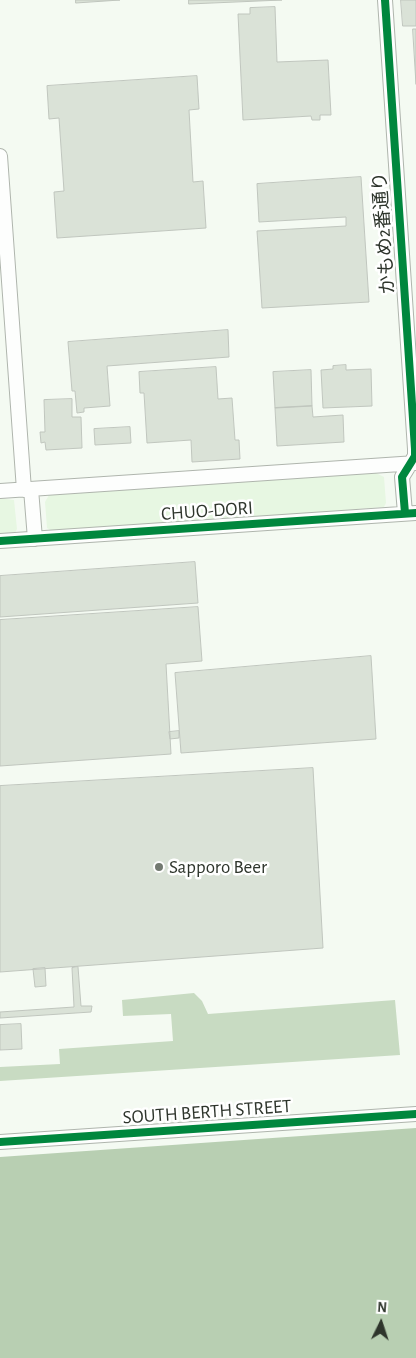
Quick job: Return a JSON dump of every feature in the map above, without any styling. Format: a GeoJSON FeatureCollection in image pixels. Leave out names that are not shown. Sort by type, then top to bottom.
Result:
{"type":"FeatureCollection","features":[{"type":"Feature","properties":{"kind":"street","name":"かもめ2番通り"},"geometry":{"type":"LineString","coordinates":[[385,0],[415,449],[414,463],[402,477],[410,513]]}},
{"type":"Feature","properties":{"kind":"street"},"geometry":{"type":"LineString","coordinates":[[0,156],[28,490],[35,539]]}},
{"type":"Feature","properties":{"kind":"street","name":"CHUO-DORI"},"geometry":{"type":"LineString","coordinates":[[0,492],[414,463]]}},
{"type":"Feature","properties":{"kind":"street","name":"CHUO-DORI"},"geometry":{"type":"LineString","coordinates":[[0,541],[410,513]]}},
{"type":"Feature","properties":{"kind":"street","name":"SOUTH BERTH STREET"},"geometry":{"type":"LineString","coordinates":[[0,1142],[416,1114]]}},
{"type":"Feature","properties":{"kind":"shaded area"},"geometry":{"type":"Polygon","coordinates":[[[376,473],[384,477],[386,503],[384,507],[54,532],[47,528],[45,502],[49,495],[376,473]]]}},
{"type":"Feature","properties":{"kind":"shaded area"},"geometry":{"type":"Polygon","coordinates":[[[0,498],[14,500],[17,529],[15,533],[0,534],[0,498]]]}},
{"type":"Feature","properties":{"kind":"shaded area"},"geometry":{"type":"Polygon","coordinates":[[[194,993],[202,1001],[208,1014],[395,1000],[400,1055],[0,1081],[0,1067],[60,1064],[59,1049],[173,1041],[171,1014],[123,1016],[122,1000],[194,993]]]}},
{"type":"Feature","properties":{"kind":"shaded area"},"geometry":{"type":"Polygon","coordinates":[[[416,1128],[416,1358],[0,1358],[0,1157],[416,1128]]]}},
{"type":"Feature","properties":{"kind":"building"},"geometry":{"type":"Polygon","coordinates":[[[76,0],[120,0],[76,3],[76,0]]]}},
{"type":"Feature","properties":{"kind":"building"},"geometry":{"type":"Polygon","coordinates":[[[189,0],[282,0],[189,4],[189,0]]]}},
{"type":"Feature","properties":{"kind":"building"},"geometry":{"type":"Polygon","coordinates":[[[401,0],[416,0],[416,26],[403,26],[401,0]]]}},
{"type":"Feature","properties":{"kind":"building"},"geometry":{"type":"Polygon","coordinates":[[[275,7],[277,62],[328,60],[331,115],[320,115],[320,120],[312,120],[311,116],[243,120],[238,14],[250,14],[250,8],[275,7]]]}},
{"type":"Feature","properties":{"kind":"building"},"geometry":{"type":"Polygon","coordinates":[[[413,29],[416,29],[416,84],[413,29]]]}},
{"type":"Feature","properties":{"kind":"building"},"geometry":{"type":"Polygon","coordinates":[[[197,76],[199,109],[189,110],[193,182],[203,181],[206,228],[57,238],[54,192],[64,191],[59,118],[49,119],[47,86],[197,76]]]}},
{"type":"Feature","properties":{"kind":"building"},"geometry":{"type":"Polygon","coordinates":[[[361,177],[369,302],[262,308],[257,231],[346,226],[346,217],[259,222],[257,184],[361,177]]]}},
{"type":"Feature","properties":{"kind":"building"},"geometry":{"type":"Polygon","coordinates":[[[228,330],[229,357],[107,366],[110,406],[84,408],[84,412],[77,413],[75,391],[72,391],[68,342],[228,330]]]}},
{"type":"Feature","properties":{"kind":"building"},"geometry":{"type":"Polygon","coordinates":[[[346,365],[346,370],[371,369],[372,406],[323,408],[321,370],[333,369],[333,366],[346,365]]]}},
{"type":"Feature","properties":{"kind":"building"},"geometry":{"type":"Polygon","coordinates":[[[216,367],[218,399],[232,398],[235,440],[239,440],[240,459],[192,462],[191,440],[147,443],[144,393],[140,393],[139,372],[216,367]]]}},
{"type":"Feature","properties":{"kind":"building"},"geometry":{"type":"Polygon","coordinates":[[[311,370],[312,406],[275,408],[273,372],[311,370]]]}},
{"type":"Feature","properties":{"kind":"building"},"geometry":{"type":"Polygon","coordinates":[[[72,399],[72,417],[81,417],[82,448],[46,450],[45,442],[41,443],[40,432],[45,432],[44,400],[72,399]]]}},
{"type":"Feature","properties":{"kind":"building"},"geometry":{"type":"Polygon","coordinates":[[[312,406],[313,417],[343,415],[344,442],[277,446],[275,408],[312,406]]]}},
{"type":"Feature","properties":{"kind":"building"},"geometry":{"type":"Polygon","coordinates":[[[130,427],[131,443],[95,445],[94,429],[130,427]]]}},
{"type":"Feature","properties":{"kind":"building"},"geometry":{"type":"Polygon","coordinates":[[[195,562],[198,603],[0,617],[0,576],[195,562]]]}},
{"type":"Feature","properties":{"kind":"building"},"geometry":{"type":"Polygon","coordinates":[[[198,607],[202,661],[166,664],[171,754],[0,766],[0,620],[198,607]]]}},
{"type":"Feature","properties":{"kind":"building"},"geometry":{"type":"Polygon","coordinates":[[[371,656],[376,739],[181,753],[175,673],[371,656]]]}},
{"type":"Feature","properties":{"kind":"building"},"geometry":{"type":"Polygon","coordinates":[[[179,731],[179,738],[170,739],[169,732],[179,731]]]}},
{"type":"Feature","properties":{"kind":"building","name":"Sapporo Beer"},"geometry":{"type":"Polygon","coordinates":[[[313,768],[323,948],[0,972],[0,786],[313,768]]]}},
{"type":"Feature","properties":{"kind":"building"},"geometry":{"type":"Polygon","coordinates":[[[78,967],[81,1006],[92,1006],[91,1012],[0,1018],[0,1012],[74,1007],[72,968],[78,967]]]}},
{"type":"Feature","properties":{"kind":"building"},"geometry":{"type":"Polygon","coordinates":[[[45,968],[46,986],[35,987],[33,969],[45,968]]]}},
{"type":"Feature","properties":{"kind":"building"},"geometry":{"type":"Polygon","coordinates":[[[21,1024],[22,1049],[0,1050],[0,1025],[21,1024]]]}},
{"type":"Feature","properties":{"kind":"cycle path"},"geometry":{"type":"LineString","coordinates":[[385,0],[415,449],[415,456],[402,477],[405,513]]}},
{"type":"Feature","properties":{"kind":"cycle path"},"geometry":{"type":"LineString","coordinates":[[0,541],[416,513]]}},
{"type":"Feature","properties":{"kind":"cycle path"},"geometry":{"type":"LineString","coordinates":[[0,1142],[416,1114]]}},
{"type":"Feature","properties":{"kind":"place","name":"Sapporo Beer"},"geometry":{"type":"Point","coordinates":[159,867]}}]}
